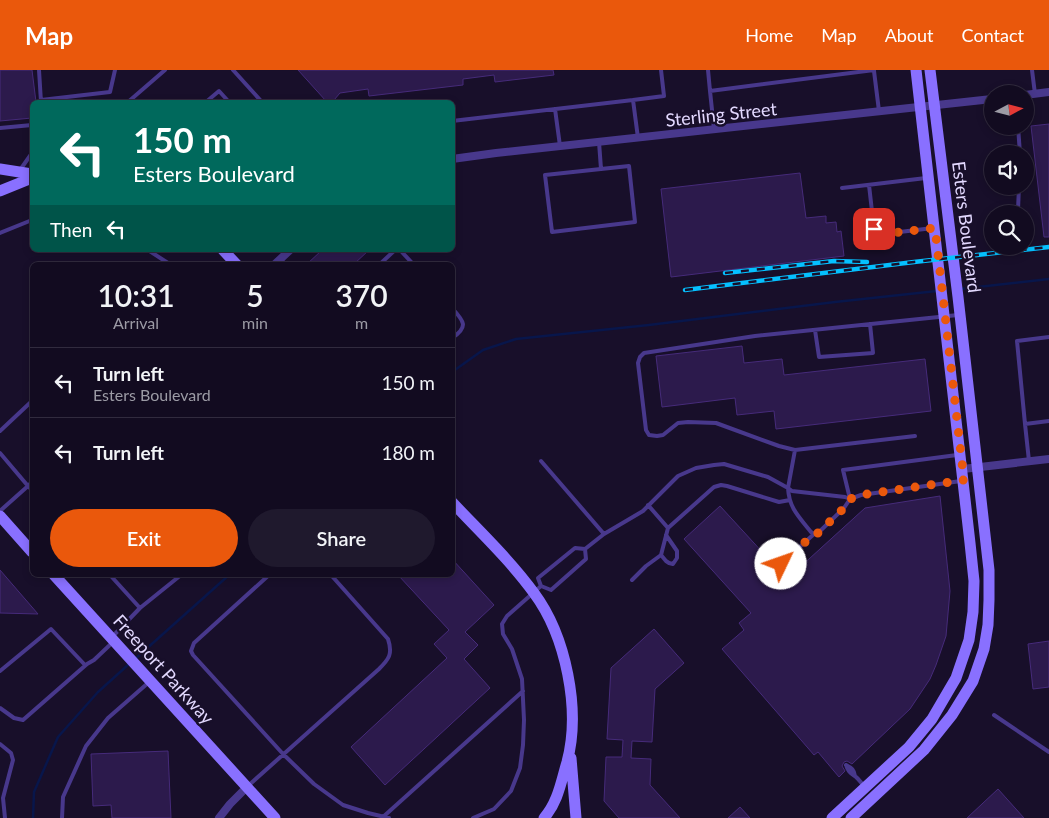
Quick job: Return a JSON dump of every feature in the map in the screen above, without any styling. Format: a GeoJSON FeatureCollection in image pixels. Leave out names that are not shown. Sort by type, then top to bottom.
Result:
{"type":"FeatureCollection","features":[{"type":"Feature","properties":{"kind":"main road","name":"Esters Boulevard"},"geometry":{"type":"LineString","coordinates":[[832,818],[909,747],[932,719],[956,678],[969,640],[973,612],[974,581],[963,475],[916,70]]}},
{"type":"Feature","properties":{"kind":"main road","name":"Esters Boulevard"},"geometry":{"type":"LineString","coordinates":[[851,818],[924,750],[952,715],[973,681],[984,649],[988,625],[990,600],[988,570],[956,278],[930,70]]}},
{"type":"Feature","properties":{"kind":"main road"},"geometry":{"type":"LineString","coordinates":[[0,169],[30,175]]}},
{"type":"Feature","properties":{"kind":"main road"},"geometry":{"type":"LineString","coordinates":[[0,191],[30,177]]}},
{"type":"Feature","properties":{"kind":"main road"},"geometry":{"type":"LineString","coordinates":[[225,252],[234,262]]}},
{"type":"Feature","properties":{"kind":"main road"},"geometry":{"type":"LineString","coordinates":[[455,505],[513,568],[537,589],[560,646],[568,674],[572,708],[571,749],[576,818]]}},
{"type":"Feature","properties":{"kind":"main road"},"geometry":{"type":"LineString","coordinates":[[0,516],[30,550]]}},
{"type":"Feature","properties":{"kind":"main road","name":"Freeport Parkway"},"geometry":{"type":"LineString","coordinates":[[56,577],[275,818]]}},
{"type":"Feature","properties":{"kind":"main road"},"geometry":{"type":"LineString","coordinates":[[544,818],[558,795],[571,749]]}},
{"type":"Feature","properties":{"kind":"street"},"geometry":{"type":"LineString","coordinates":[[1035,94],[1049,92]]}},
{"type":"Feature","properties":{"kind":"street","name":"Sterling Street"},"geometry":{"type":"LineString","coordinates":[[455,159],[984,100]]}},
{"type":"Feature","properties":{"kind":"street"},"geometry":{"type":"LineString","coordinates":[[963,475],[977,467],[1049,459]]}},
{"type":"Feature","properties":{"kind":"street"},"geometry":{"type":"LineString","coordinates":[[219,818],[247,787]]}},
{"type":"Feature","properties":{"kind":"lane"},"geometry":{"type":"LineString","coordinates":[[39,70],[41,100]]}},
{"type":"Feature","properties":{"kind":"lane"},"geometry":{"type":"LineString","coordinates":[[49,100],[110,92],[115,70]]}},
{"type":"Feature","properties":{"kind":"lane"},"geometry":{"type":"LineString","coordinates":[[130,100],[164,70]]}},
{"type":"Feature","properties":{"kind":"lane"},"geometry":{"type":"LineString","coordinates":[[234,70],[260,100]]}},
{"type":"Feature","properties":{"kind":"lane"},"geometry":{"type":"LineString","coordinates":[[455,121],[664,96],[661,70]]}},
{"type":"Feature","properties":{"kind":"lane"},"geometry":{"type":"LineString","coordinates":[[708,70],[714,129]]}},
{"type":"Feature","properties":{"kind":"lane"},"geometry":{"type":"LineString","coordinates":[[710,91],[874,70],[879,112]]}},
{"type":"Feature","properties":{"kind":"lane"},"geometry":{"type":"LineString","coordinates":[[1032,70],[1035,94]]}},
{"type":"Feature","properties":{"kind":"lane"},"geometry":{"type":"LineString","coordinates":[[208,100],[219,91],[227,100]]}},
{"type":"Feature","properties":{"kind":"lane"},"geometry":{"type":"LineString","coordinates":[[632,100],[638,138]]}},
{"type":"Feature","properties":{"kind":"lane"},"geometry":{"type":"LineString","coordinates":[[555,109],[560,146]]}},
{"type":"Feature","properties":{"kind":"lane"},"geometry":{"type":"LineString","coordinates":[[0,128],[30,125]]}},
{"type":"Feature","properties":{"kind":"lane"},"geometry":{"type":"LineString","coordinates":[[599,142],[601,169]]}},
{"type":"Feature","properties":{"kind":"lane"},"geometry":{"type":"LineString","coordinates":[[18,172],[30,157]]}},
{"type":"Feature","properties":{"kind":"lane"},"geometry":{"type":"LineString","coordinates":[[629,166],[635,222],[552,232],[545,175],[601,169],[629,166]]}},
{"type":"Feature","properties":{"kind":"lane"},"geometry":{"type":"LineString","coordinates":[[842,188],[929,178]]}},
{"type":"Feature","properties":{"kind":"lane"},"geometry":{"type":"LineString","coordinates":[[868,185],[874,229],[883,234],[935,228]]}},
{"type":"Feature","properties":{"kind":"lane"},"geometry":{"type":"LineString","coordinates":[[0,233],[30,221]]}},
{"type":"Feature","properties":{"kind":"lane"},"geometry":{"type":"LineString","coordinates":[[151,252],[166,262]]}},
{"type":"Feature","properties":{"kind":"lane"},"geometry":{"type":"LineString","coordinates":[[382,262],[393,252]]}},
{"type":"Feature","properties":{"kind":"lane"},"geometry":{"type":"LineString","coordinates":[[402,252],[411,262]]}},
{"type":"Feature","properties":{"kind":"lane"},"geometry":{"type":"LineString","coordinates":[[455,311],[464,325],[461,332],[455,336]]}},
{"type":"Feature","properties":{"kind":"lane"},"geometry":{"type":"LineString","coordinates":[[915,436],[795,450],[716,423],[678,423],[663,435],[648,435],[638,363],[640,356],[644,354],[756,336],[960,314]]}},
{"type":"Feature","properties":{"kind":"lane"},"geometry":{"type":"LineString","coordinates":[[815,330],[819,357],[873,353],[870,324]]}},
{"type":"Feature","properties":{"kind":"lane"},"geometry":{"type":"LineString","coordinates":[[1029,461],[1017,341],[1049,337]]}},
{"type":"Feature","properties":{"kind":"lane"},"geometry":{"type":"LineString","coordinates":[[0,431],[30,404]]}},
{"type":"Feature","properties":{"kind":"lane"},"geometry":{"type":"LineString","coordinates":[[1025,424],[1049,421]]}},
{"type":"Feature","properties":{"kind":"lane"},"geometry":{"type":"LineString","coordinates":[[795,450],[788,488],[790,500],[793,509],[814,534]]}},
{"type":"Feature","properties":{"kind":"lane"},"geometry":{"type":"LineString","coordinates":[[0,453],[28,486],[0,510]]}},
{"type":"Feature","properties":{"kind":"lane"},"geometry":{"type":"LineString","coordinates":[[850,499],[843,470],[960,454]]}},
{"type":"Feature","properties":{"kind":"lane"},"geometry":{"type":"LineString","coordinates":[[541,460],[604,534]]}},
{"type":"Feature","properties":{"kind":"lane"},"geometry":{"type":"LineString","coordinates":[[473,818],[494,809],[511,791],[520,768],[524,720],[522,678],[512,649],[503,634],[502,624],[506,616],[537,589],[538,578],[575,548],[585,549],[604,534],[642,510],[678,476],[696,468],[724,464],[768,477],[792,491],[850,499]]}},
{"type":"Feature","properties":{"kind":"lane"},"geometry":{"type":"LineString","coordinates":[[781,564],[814,534],[818,533],[844,508],[850,499],[861,495],[963,475]]}},
{"type":"Feature","properties":{"kind":"lane"},"geometry":{"type":"LineString","coordinates":[[632,580],[661,555],[668,528],[714,487],[720,485],[727,486],[779,502],[790,500]]}},
{"type":"Feature","properties":{"kind":"lane"},"geometry":{"type":"LineString","coordinates":[[648,505],[668,528]]}},
{"type":"Feature","properties":{"kind":"lane"},"geometry":{"type":"LineString","coordinates":[[661,555],[673,564],[677,558],[676,551],[666,535]]}},
{"type":"Feature","properties":{"kind":"lane"},"geometry":{"type":"LineString","coordinates":[[537,589],[550,590],[586,559],[585,549]]}},
{"type":"Feature","properties":{"kind":"lane"},"geometry":{"type":"LineString","coordinates":[[112,577],[140,608]]}},
{"type":"Feature","properties":{"kind":"lane"},"geometry":{"type":"LineString","coordinates":[[0,708],[14,718],[23,720],[85,665],[94,660],[140,608],[179,577]]}},
{"type":"Feature","properties":{"kind":"lane"},"geometry":{"type":"LineString","coordinates":[[267,577],[194,643],[191,650],[193,655],[283,754],[314,784],[343,805],[389,818]]}},
{"type":"Feature","properties":{"kind":"lane"},"geometry":{"type":"LineString","coordinates":[[247,787],[390,657],[391,648],[388,639],[333,577]]}},
{"type":"Feature","properties":{"kind":"lane"},"geometry":{"type":"LineString","coordinates":[[0,671],[51,629],[85,665]]}},
{"type":"Feature","properties":{"kind":"lane"},"geometry":{"type":"LineString","coordinates":[[62,818],[63,797],[86,746],[108,718],[146,677]]}},
{"type":"Feature","properties":{"kind":"lane"},"geometry":{"type":"LineString","coordinates":[[383,817],[523,691]]}},
{"type":"Feature","properties":{"kind":"lane"},"geometry":{"type":"LineString","coordinates":[[994,715],[1049,752]]}},
{"type":"Feature","properties":{"kind":"lane"},"geometry":{"type":"LineString","coordinates":[[0,744],[11,753],[13,760],[4,798],[5,818]]}},
{"type":"Feature","properties":{"kind":"lane"},"geometry":{"type":"LineString","coordinates":[[855,776],[865,787]]}},
{"type":"Feature","properties":{"kind":"building"},"geometry":{"type":"Polygon","coordinates":[[[0,70],[32,70],[36,100],[30,100],[30,118],[0,121],[0,70]]]}},
{"type":"Feature","properties":{"kind":"building"},"geometry":{"type":"Polygon","coordinates":[[[298,70],[553,70],[554,75],[495,82],[494,75],[463,79],[463,85],[369,96],[368,89],[340,93],[334,100],[325,100],[298,70]]]}},
{"type":"Feature","properties":{"kind":"building"},"geometry":{"type":"Polygon","coordinates":[[[1049,124],[1049,237],[1044,237],[1032,135],[1034,135],[1034,126],[1049,124]]]}},
{"type":"Feature","properties":{"kind":"building"},"geometry":{"type":"Polygon","coordinates":[[[800,173],[806,218],[826,216],[826,223],[836,222],[837,232],[841,231],[844,256],[671,277],[661,189],[800,173]]]}},
{"type":"Feature","properties":{"kind":"building"},"geometry":{"type":"Polygon","coordinates":[[[320,252],[367,252],[356,262],[309,262],[320,252]]]}},
{"type":"Feature","properties":{"kind":"building"},"geometry":{"type":"Polygon","coordinates":[[[742,346],[744,363],[782,359],[784,375],[925,359],[931,411],[776,429],[774,411],[737,415],[735,398],[662,407],[656,356],[742,346]]]}},
{"type":"Feature","properties":{"kind":"building"},"geometry":{"type":"Polygon","coordinates":[[[940,496],[950,591],[946,636],[936,665],[930,679],[910,709],[852,764],[847,761],[844,762],[842,766],[845,771],[839,777],[818,752],[814,755],[722,649],[744,630],[739,623],[751,613],[684,539],[720,506],[787,579],[865,508],[940,496]]]}},
{"type":"Feature","properties":{"kind":"building"},"geometry":{"type":"Polygon","coordinates":[[[455,562],[494,605],[465,632],[478,645],[464,659],[490,688],[385,785],[351,747],[447,658],[434,644],[449,630],[400,577],[455,577],[455,562]]]}},
{"type":"Feature","properties":{"kind":"building"},"geometry":{"type":"Polygon","coordinates":[[[0,570],[38,614],[0,613],[0,570]]]}},
{"type":"Feature","properties":{"kind":"building"},"geometry":{"type":"Polygon","coordinates":[[[654,629],[684,663],[655,689],[652,742],[632,741],[631,758],[651,759],[650,785],[680,818],[619,818],[604,801],[606,757],[622,757],[623,740],[607,739],[611,668],[654,629]]]}},
{"type":"Feature","properties":{"kind":"building"},"geometry":{"type":"Polygon","coordinates":[[[1049,641],[1049,687],[1033,689],[1028,644],[1049,641]]]}},
{"type":"Feature","properties":{"kind":"building"},"geometry":{"type":"Polygon","coordinates":[[[168,751],[171,818],[112,818],[111,805],[93,806],[91,754],[168,751]]]}},
{"type":"Feature","properties":{"kind":"building"},"geometry":{"type":"Polygon","coordinates":[[[998,789],[1024,818],[967,818],[998,789]]]}},
{"type":"Feature","properties":{"kind":"building"},"geometry":{"type":"Polygon","coordinates":[[[740,807],[750,818],[728,818],[740,807]]]}},
{"type":"Feature","properties":{"kind":"waterway"},"geometry":{"type":"LineString","coordinates":[[960,289],[1049,279]]}},
{"type":"Feature","properties":{"kind":"waterway"},"geometry":{"type":"LineString","coordinates":[[455,370],[483,350],[516,339],[937,291]]}},
{"type":"Feature","properties":{"kind":"waterway"},"geometry":{"type":"LineString","coordinates":[[135,659],[227,577]]}},
{"type":"Feature","properties":{"kind":"waterway"},"geometry":{"type":"LineString","coordinates":[[33,818],[34,792],[58,737],[98,692],[129,664]]}},
{"type":"Feature","properties":{"kind":"railway"},"geometry":{"type":"LineString","coordinates":[[685,290],[1049,247]]}},
{"type":"Feature","properties":{"kind":"railway"},"geometry":{"type":"LineString","coordinates":[[725,273],[834,261],[867,262]]}},
{"type":"Feature","properties":{"kind":"route"},"geometry":{"type":"LineString","coordinates":[[781,564],[814,534],[818,533],[844,508],[850,499],[861,495],[964,480],[935,228],[883,234],[874,229]]}}]}
